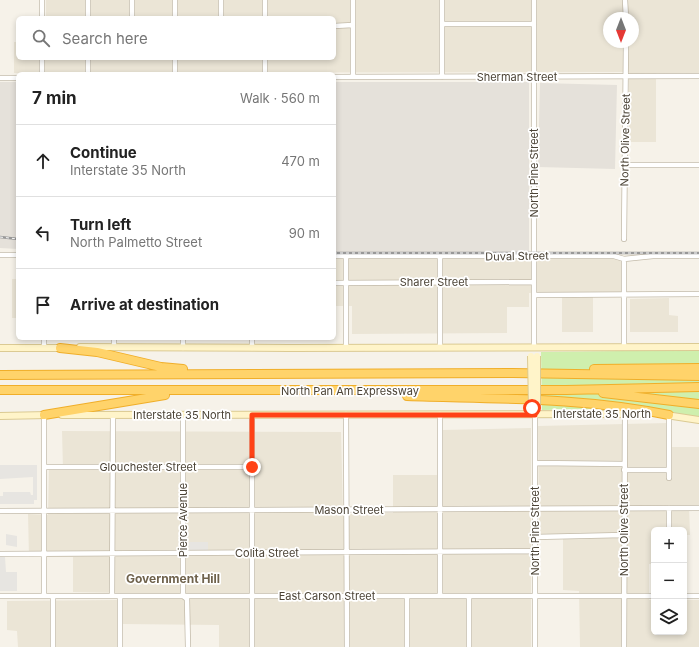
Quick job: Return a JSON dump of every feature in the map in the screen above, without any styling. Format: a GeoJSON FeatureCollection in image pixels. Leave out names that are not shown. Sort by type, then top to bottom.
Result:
{"type":"FeatureCollection","features":[{"type":"Feature","properties":{"kind":"highway"},"geometry":{"type":"LineString","coordinates":[[60,348],[97,352],[172,369],[233,369],[306,374]]}},
{"type":"Feature","properties":{"kind":"highway"},"geometry":{"type":"LineString","coordinates":[[513,373],[699,366]]}},
{"type":"Feature","properties":{"kind":"highway","name":"North Pan Am Expressway"},"geometry":{"type":"LineString","coordinates":[[0,375],[513,373],[699,376]]}},
{"type":"Feature","properties":{"kind":"highway","name":"North Pan Am Expressway"},"geometry":{"type":"LineString","coordinates":[[0,390],[348,391],[566,390],[699,387]]}},
{"type":"Feature","properties":{"kind":"highway"},"geometry":{"type":"LineString","coordinates":[[566,390],[699,404]]}},
{"type":"Feature","properties":{"kind":"highway"},"geometry":{"type":"LineString","coordinates":[[44,416],[161,396],[292,391]]}},
{"type":"Feature","properties":{"kind":"highway"},"geometry":{"type":"LineString","coordinates":[[348,391],[387,395],[560,401],[631,408],[669,415]]}},
{"type":"Feature","properties":{"kind":"main road"},"geometry":{"type":"LineString","coordinates":[[0,348],[346,348],[534,346],[699,347]]}},
{"type":"Feature","properties":{"kind":"main road","name":"North Pine Street"},"geometry":{"type":"LineString","coordinates":[[534,346],[535,415]]}},
{"type":"Feature","properties":{"kind":"main road","name":"Interstate 35 North"},"geometry":{"type":"LineString","coordinates":[[0,416],[625,414],[669,415],[699,420]]}},
{"type":"Feature","properties":{"kind":"street"},"geometry":{"type":"LineString","coordinates":[[42,0],[42,16]]}},
{"type":"Feature","properties":{"kind":"street"},"geometry":{"type":"LineString","coordinates":[[88,0],[88,16]]}},
{"type":"Feature","properties":{"kind":"street"},"geometry":{"type":"LineString","coordinates":[[132,0],[132,16]]}},
{"type":"Feature","properties":{"kind":"street"},"geometry":{"type":"LineString","coordinates":[[175,0],[175,16]]}},
{"type":"Feature","properties":{"kind":"street"},"geometry":{"type":"LineString","coordinates":[[221,0],[221,16]]}},
{"type":"Feature","properties":{"kind":"street"},"geometry":{"type":"LineString","coordinates":[[265,0],[265,16]]}},
{"type":"Feature","properties":{"kind":"street"},"geometry":{"type":"LineString","coordinates":[[353,0],[353,77]]}},
{"type":"Feature","properties":{"kind":"street"},"geometry":{"type":"LineString","coordinates":[[442,0],[442,76]]}},
{"type":"Feature","properties":{"kind":"street","name":"North Pine Street"},"geometry":{"type":"LineString","coordinates":[[534,0],[534,346]]}},
{"type":"Feature","properties":{"kind":"street"},"geometry":{"type":"LineString","coordinates":[[625,0],[626,12]]}},
{"type":"Feature","properties":{"kind":"street"},"geometry":{"type":"LineString","coordinates":[[442,24],[534,24]]}},
{"type":"Feature","properties":{"kind":"street"},"geometry":{"type":"LineString","coordinates":[[336,26],[353,26]]}},
{"type":"Feature","properties":{"kind":"street","name":"North Olive Street"},"geometry":{"type":"LineString","coordinates":[[624,239],[626,48]]}},
{"type":"Feature","properties":{"kind":"street"},"geometry":{"type":"LineString","coordinates":[[42,60],[42,72]]}},
{"type":"Feature","properties":{"kind":"street"},"geometry":{"type":"LineString","coordinates":[[88,60],[88,72]]}},
{"type":"Feature","properties":{"kind":"street"},"geometry":{"type":"LineString","coordinates":[[175,60],[175,72]]}},
{"type":"Feature","properties":{"kind":"street"},"geometry":{"type":"LineString","coordinates":[[265,60],[265,72]]}},
{"type":"Feature","properties":{"kind":"street","name":"Sherman Street"},"geometry":{"type":"LineString","coordinates":[[336,77],[442,76],[534,78],[699,76]]}},
{"type":"Feature","properties":{"kind":"street"},"geometry":{"type":"LineString","coordinates":[[0,78],[16,78]]}},
{"type":"Feature","properties":{"kind":"street"},"geometry":{"type":"LineString","coordinates":[[624,165],[699,165]]}},
{"type":"Feature","properties":{"kind":"street"},"geometry":{"type":"LineString","coordinates":[[0,255],[16,255]]}},
{"type":"Feature","properties":{"kind":"street","name":"Duval Street"},"geometry":{"type":"LineString","coordinates":[[336,256],[614,256],[624,259],[639,257],[699,256]]}},
{"type":"Feature","properties":{"kind":"street"},"geometry":{"type":"LineString","coordinates":[[346,256],[346,348]]}},
{"type":"Feature","properties":{"kind":"street"},"geometry":{"type":"LineString","coordinates":[[440,257],[440,347]]}},
{"type":"Feature","properties":{"kind":"street"},"geometry":{"type":"LineString","coordinates":[[624,259],[624,346]]}},
{"type":"Feature","properties":{"kind":"street","name":"Sharer Street"},"geometry":{"type":"LineString","coordinates":[[336,282],[534,282]]}},
{"type":"Feature","properties":{"kind":"street"},"geometry":{"type":"LineString","coordinates":[[534,295],[699,294]]}},
{"type":"Feature","properties":{"kind":"street"},"geometry":{"type":"LineString","coordinates":[[44,340],[44,348]]}},
{"type":"Feature","properties":{"kind":"street"},"geometry":{"type":"LineString","coordinates":[[114,340],[114,347]]}},
{"type":"Feature","properties":{"kind":"street"},"geometry":{"type":"LineString","coordinates":[[183,340],[183,348]]}},
{"type":"Feature","properties":{"kind":"street"},"geometry":{"type":"LineString","coordinates":[[252,340],[252,348]]}},
{"type":"Feature","properties":{"kind":"street"},"geometry":{"type":"LineString","coordinates":[[346,414],[346,647]]}},
{"type":"Feature","properties":{"kind":"street"},"geometry":{"type":"LineString","coordinates":[[440,414],[440,596]]}},
{"type":"Feature","properties":{"kind":"street","name":"North Olive Street"},"geometry":{"type":"LineString","coordinates":[[624,647],[625,414]]}},
{"type":"Feature","properties":{"kind":"street"},"geometry":{"type":"LineString","coordinates":[[112,596],[113,415]]}},
{"type":"Feature","properties":{"kind":"street","name":"Pierce Avenue"},"geometry":{"type":"LineString","coordinates":[[183,415],[182,596],[187,599],[188,647]]}},
{"type":"Feature","properties":{"kind":"street"},"geometry":{"type":"LineString","coordinates":[[252,415],[252,647]]}},
{"type":"Feature","properties":{"kind":"street","name":"North Pine Street"},"geometry":{"type":"LineString","coordinates":[[535,415],[535,647]]}},
{"type":"Feature","properties":{"kind":"street"},"geometry":{"type":"LineString","coordinates":[[669,415],[669,478]]}},
{"type":"Feature","properties":{"kind":"street"},"geometry":{"type":"LineString","coordinates":[[44,416],[44,596]]}},
{"type":"Feature","properties":{"kind":"street"},"geometry":{"type":"LineString","coordinates":[[535,463],[624,464]]}},
{"type":"Feature","properties":{"kind":"street","name":"Glouchester Street"},"geometry":{"type":"LineString","coordinates":[[44,467],[252,467]]}},
{"type":"Feature","properties":{"kind":"street"},"geometry":{"type":"LineString","coordinates":[[624,470],[668,470]]}},
{"type":"Feature","properties":{"kind":"street"},"geometry":{"type":"LineString","coordinates":[[669,508],[669,527]]}},
{"type":"Feature","properties":{"kind":"street","name":"Mason Street"},"geometry":{"type":"LineString","coordinates":[[0,511],[699,508]]}},
{"type":"Feature","properties":{"kind":"street"},"geometry":{"type":"LineString","coordinates":[[535,537],[624,535]]}},
{"type":"Feature","properties":{"kind":"street","name":"Colita Street"},"geometry":{"type":"LineString","coordinates":[[0,554],[535,552]]}},
{"type":"Feature","properties":{"kind":"street","name":"East Carson Street"},"geometry":{"type":"LineString","coordinates":[[0,596],[651,596]]}},
{"type":"Feature","properties":{"kind":"street"},"geometry":{"type":"LineString","coordinates":[[53,596],[53,647]]}},
{"type":"Feature","properties":{"kind":"street"},"geometry":{"type":"LineString","coordinates":[[120,596],[120,647]]}},
{"type":"Feature","properties":{"kind":"street"},"geometry":{"type":"LineString","coordinates":[[407,596],[407,647]]}},
{"type":"Feature","properties":{"kind":"street"},"geometry":{"type":"LineString","coordinates":[[469,596],[469,647]]}},
{"type":"Feature","properties":{"kind":"street"},"geometry":{"type":"LineString","coordinates":[[687,596],[699,596]]}},
{"type":"Feature","properties":{"kind":"shaded area"},"geometry":{"type":"Polygon","coordinates":[[[46,0],[699,0],[699,73],[656,73],[656,142],[629,142],[629,72],[14,73],[14,42],[16,42],[16,60],[336,60],[336,16],[46,16],[46,0]]]}},
{"type":"Feature","properties":{"kind":"shaded area"},"geometry":{"type":"Polygon","coordinates":[[[0,82],[16,82],[16,249],[0,248],[0,82]]]}},
{"type":"Feature","properties":{"kind":"shaded area"},"geometry":{"type":"Polygon","coordinates":[[[336,82],[529,82],[529,255],[336,255],[336,82]]]}},
{"type":"Feature","properties":{"kind":"shaded area"},"geometry":{"type":"Polygon","coordinates":[[[540,83],[617,85],[615,169],[538,167],[540,83]]]}},
{"type":"Feature","properties":{"kind":"shaded area"},"geometry":{"type":"Polygon","coordinates":[[[621,257],[621,293],[593,293],[593,332],[562,332],[562,292],[529,293],[529,307],[507,307],[507,333],[352,334],[352,306],[336,306],[336,259],[621,257]]]}},
{"type":"Feature","properties":{"kind":"shaded area"},"geometry":{"type":"Polygon","coordinates":[[[12,279],[16,279],[16,318],[12,318],[12,279]]]}},
{"type":"Feature","properties":{"kind":"shaded area"},"geometry":{"type":"Polygon","coordinates":[[[669,298],[669,315],[678,316],[678,332],[630,332],[630,299],[669,298]]]}},
{"type":"Feature","properties":{"kind":"shaded area"},"geometry":{"type":"Polygon","coordinates":[[[667,423],[667,447],[699,447],[699,505],[689,505],[690,535],[687,535],[687,527],[651,527],[649,600],[651,600],[651,635],[687,635],[687,600],[699,600],[699,647],[580,647],[579,591],[563,590],[563,539],[539,539],[538,426],[667,423]]]}},
{"type":"Feature","properties":{"kind":"shaded area"},"geometry":{"type":"Polygon","coordinates":[[[531,428],[531,647],[219,647],[219,625],[123,624],[122,593],[73,592],[73,557],[29,557],[28,514],[48,515],[49,469],[63,469],[62,431],[341,432],[343,514],[393,513],[393,475],[443,475],[443,430],[531,428]]]}},
{"type":"Feature","properties":{"kind":"shaded area"},"geometry":{"type":"Polygon","coordinates":[[[0,465],[37,465],[37,500],[34,500],[34,504],[0,504],[0,496],[3,496],[3,492],[30,492],[31,495],[33,495],[33,477],[0,479],[0,465]]]}},
{"type":"Feature","properties":{"kind":"shaded area"},"geometry":{"type":"Polygon","coordinates":[[[6,534],[17,536],[17,547],[6,545],[6,534]]]}},
{"type":"Feature","properties":{"kind":"shaded area"},"geometry":{"type":"Polygon","coordinates":[[[189,542],[208,542],[208,551],[189,551],[189,542]]]}},
{"type":"Feature","properties":{"kind":"shaded area"},"geometry":{"type":"Polygon","coordinates":[[[0,557],[5,557],[6,572],[17,572],[17,591],[0,591],[0,557]]]}},
{"type":"Feature","properties":{"kind":"shaded area"},"geometry":{"type":"Polygon","coordinates":[[[117,600],[118,647],[18,647],[17,631],[7,630],[7,601],[117,600]]]}},
{"type":"Feature","properties":{"kind":"green space"},"geometry":{"type":"Polygon","coordinates":[[[699,350],[699,417],[640,410],[542,410],[541,352],[699,350]]]}},
{"type":"Feature","properties":{"kind":"railway"},"geometry":{"type":"LineString","coordinates":[[0,237],[16,239]]}},
{"type":"Feature","properties":{"kind":"railway"},"geometry":{"type":"LineString","coordinates":[[336,253],[699,253]]}},
{"type":"Feature","properties":{"kind":"district","name":"Government Hill"},"geometry":{"type":"Point","coordinates":[173,578]}},
{"type":"Feature","properties":{"kind":"route"},"geometry":{"type":"LineString","coordinates":[[252,467],[252,415],[535,415],[532,408]]}}]}
